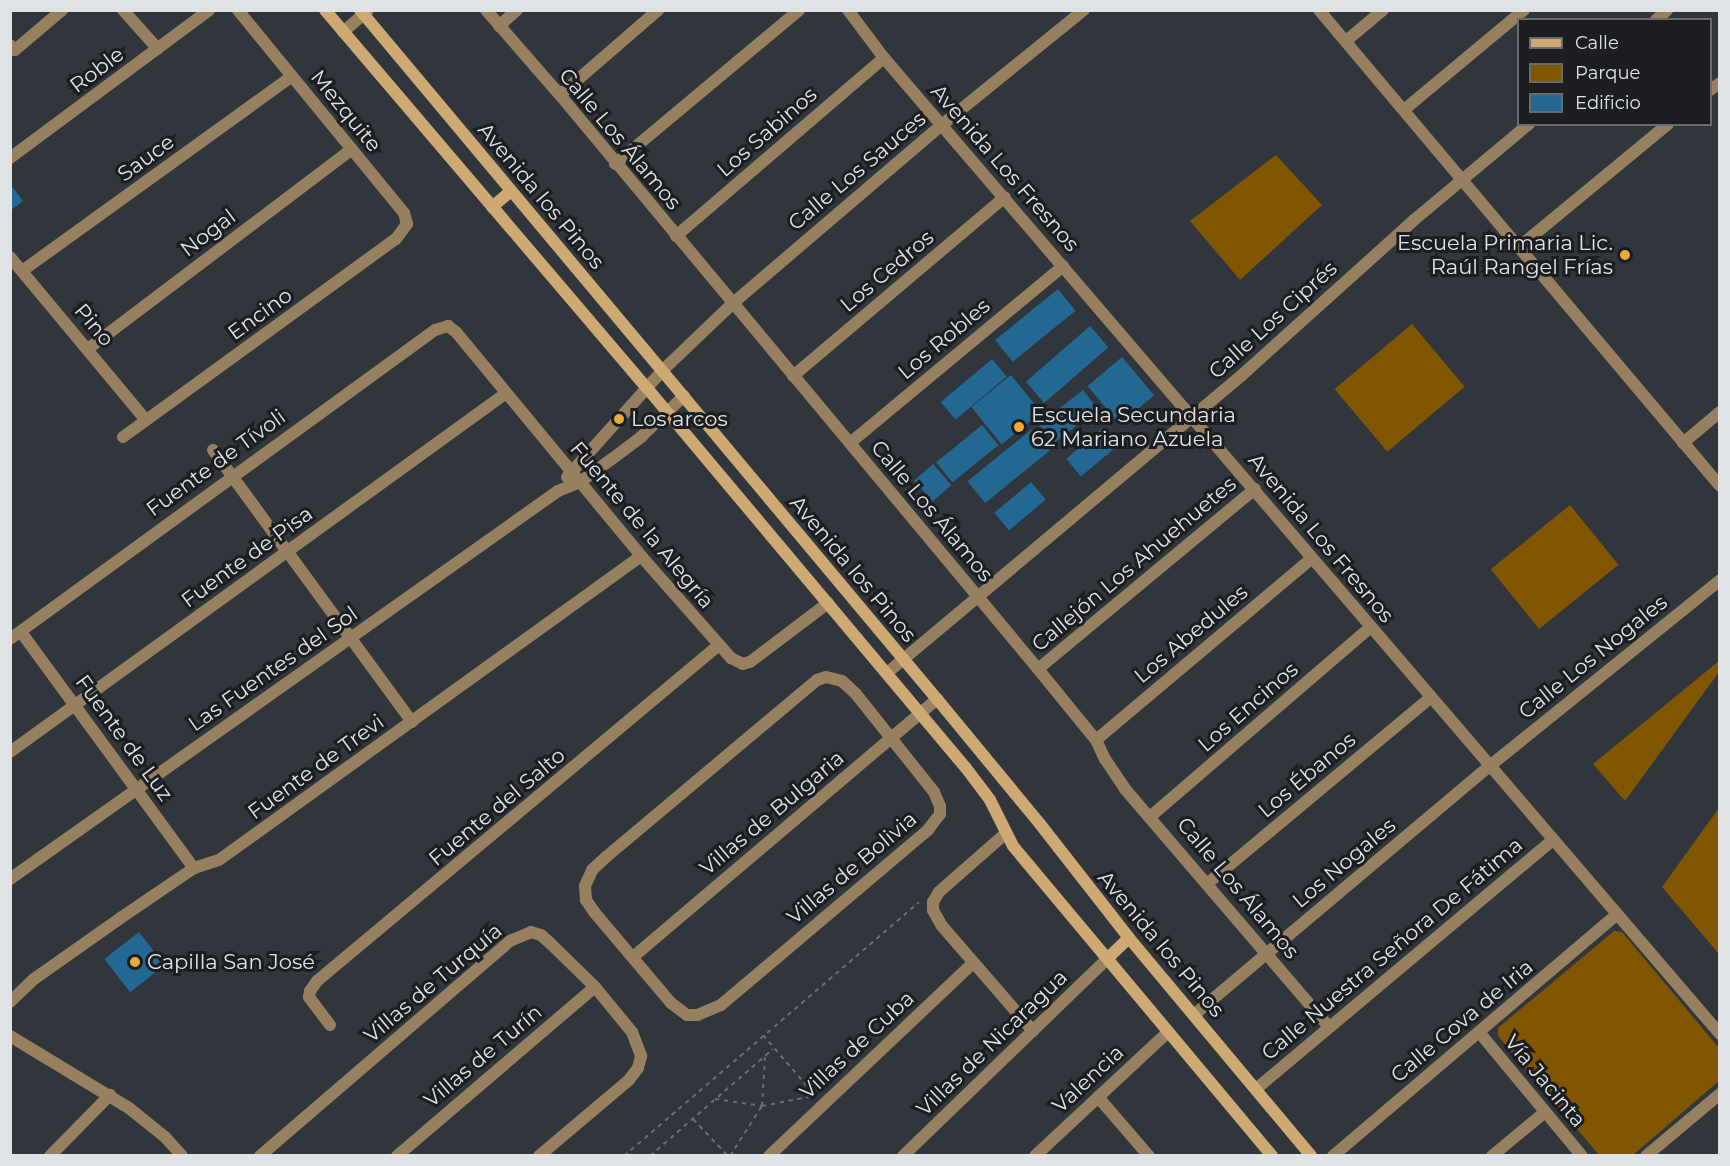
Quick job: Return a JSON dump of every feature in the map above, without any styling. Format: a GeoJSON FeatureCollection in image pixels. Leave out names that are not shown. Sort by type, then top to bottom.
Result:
{"type":"FeatureCollection","features":[{"type":"Feature","properties":{"kind":"street"},"geometry":{"type":"LineString","coordinates":[[13,47],[62,10]]}},
{"type":"Feature","properties":{"kind":"street"},"geometry":{"type":"LineString","coordinates":[[123,10],[158,49]]}},
{"type":"Feature","properties":{"kind":"street","name":"Mezquite"},"geometry":{"type":"LineString","coordinates":[[238,10],[404,213],[407,225],[396,239]]}},
{"type":"Feature","properties":{"kind":"street","name":"Avenida los Pinos"},"geometry":{"type":"LineString","coordinates":[[325,10],[921,714],[990,800],[1005,834],[1272,1155]]}},
{"type":"Feature","properties":{"kind":"street","name":"Calle Los Álamos"},"geometry":{"type":"LineString","coordinates":[[486,10],[560,95],[615,164],[1038,669],[1096,740],[1116,775],[1329,1027]]}},
{"type":"Feature","properties":{"kind":"street"},"geometry":{"type":"LineString","coordinates":[[499,26],[517,10]]}},
{"type":"Feature","properties":{"kind":"street"},"geometry":{"type":"LineString","coordinates":[[560,95],[658,10]]}},
{"type":"Feature","properties":{"kind":"street"},"geometry":{"type":"LineString","coordinates":[[615,164],[799,10]]}},
{"type":"Feature","properties":{"kind":"street","name":"Avenida Los Fresnos"},"geometry":{"type":"LineString","coordinates":[[848,10],[884,58],[943,124],[1719,1034]]}},
{"type":"Feature","properties":{"kind":"street","name":"Calle Los Sauces"},"geometry":{"type":"LineString","coordinates":[[647,388],[732,304],[943,124],[1084,10]]}},
{"type":"Feature","properties":{"kind":"street"},"geometry":{"type":"LineString","coordinates":[[1319,10],[1719,486]]}},
{"type":"Feature","properties":{"kind":"street"},"geometry":{"type":"LineString","coordinates":[[1346,41],[1383,10]]}},
{"type":"Feature","properties":{"kind":"street"},"geometry":{"type":"LineString","coordinates":[[1404,109],[1524,10]]}},
{"type":"Feature","properties":{"kind":"street","name":"Roble"},"geometry":{"type":"LineString","coordinates":[[10,158],[208,12]]}},
{"type":"Feature","properties":{"kind":"street"},"geometry":{"type":"LineString","coordinates":[[343,32],[364,12]]}},
{"type":"Feature","properties":{"kind":"street","name":"Avenida los Pinos"},"geometry":{"type":"LineString","coordinates":[[364,12],[937,699],[1040,824],[1129,938],[1311,1155]]}},
{"type":"Feature","properties":{"kind":"street","name":"Los Sabinos"},"geometry":{"type":"LineString","coordinates":[[676,236],[884,58]]}},
{"type":"Feature","properties":{"kind":"street","name":"Sauce"},"geometry":{"type":"LineString","coordinates":[[22,271],[292,76]]}},
{"type":"Feature","properties":{"kind":"street","name":"Calle Los Ciprés"},"geometry":{"type":"LineString","coordinates":[[887,673],[1193,417],[1462,179],[1526,126]]}},
{"type":"Feature","properties":{"kind":"street"},"geometry":{"type":"LineString","coordinates":[[1520,247],[1666,126]]}},
{"type":"Feature","properties":{"kind":"street","name":"Nogal"},"geometry":{"type":"LineString","coordinates":[[89,348],[351,150]]}},
{"type":"Feature","properties":{"kind":"street"},"geometry":{"type":"LineString","coordinates":[[492,207],[511,191]]}},
{"type":"Feature","properties":{"kind":"street","name":"Los Cedros"},"geometry":{"type":"LineString","coordinates":[[793,376],[1005,197]]}},
{"type":"Feature","properties":{"kind":"street","name":"Encino"},"geometry":{"type":"LineString","coordinates":[[123,437],[396,239]]}},
{"type":"Feature","properties":{"kind":"street","name":"Pino"},"geometry":{"type":"LineString","coordinates":[[10,257],[89,348],[146,420]]}},
{"type":"Feature","properties":{"kind":"street","name":"Los Robles"},"geometry":{"type":"LineString","coordinates":[[850,443],[1063,266]]}},
{"type":"Feature","properties":{"kind":"street","name":"Fuente de la Alegría"},"geometry":{"type":"LineString","coordinates":[[448,326],[466,343],[641,556],[719,645],[736,661],[750,662],[828,603]]}},
{"type":"Feature","properties":{"kind":"street","name":"Fuente de Tívoli"},"geometry":{"type":"LineString","coordinates":[[16,635],[232,475],[435,330],[448,326]]}},
{"type":"Feature","properties":{"kind":"street","name":"Las Fuentes del Sol"},"geometry":{"type":"LineString","coordinates":[[558,491],[571,471],[647,388]]}},
{"type":"Feature","properties":{"kind":"street","name":"Fuente de Pisa"},"geometry":{"type":"LineString","coordinates":[[10,752],[505,393]]}},
{"type":"Feature","properties":{"kind":"street","name":"Las Fuentes del Sol"},"geometry":{"type":"LineString","coordinates":[[10,879],[558,491],[580,482],[642,436],[684,396]]}},
{"type":"Feature","properties":{"kind":"street"},"geometry":{"type":"LineString","coordinates":[[1683,442],[1719,412]]}},
{"type":"Feature","properties":{"kind":"street"},"geometry":{"type":"LineString","coordinates":[[213,450],[412,722]]}},
{"type":"Feature","properties":{"kind":"street","name":"Callejón Los Ahuehuetes"},"geometry":{"type":"LineString","coordinates":[[1038,669],[1254,489]]}},
{"type":"Feature","properties":{"kind":"street","name":"Fuente de Trevi"},"geometry":{"type":"LineString","coordinates":[[10,1002],[34,979],[194,868],[219,860],[641,556]]}},
{"type":"Feature","properties":{"kind":"street","name":"Los Abedules"},"geometry":{"type":"LineString","coordinates":[[1096,740],[1312,558]]}},
{"type":"Feature","properties":{"kind":"street","name":"Calle Los Nogales"},"geometry":{"type":"LineString","coordinates":[[1491,765],[1719,579]]}},
{"type":"Feature","properties":{"kind":"street","name":"Los Encinos"},"geometry":{"type":"LineString","coordinates":[[1150,816],[1371,627]]}},
{"type":"Feature","properties":{"kind":"street","name":"Fuente de Luz"},"geometry":{"type":"LineString","coordinates":[[16,635],[76,705],[194,868]]}},
{"type":"Feature","properties":{"kind":"street","name":"Fuente del Salto"},"geometry":{"type":"LineString","coordinates":[[330,1025],[312,1003],[310,991],[318,981],[719,645]]}},
{"type":"Feature","properties":{"kind":"street","name":"Villas de Bolivia"},"geometry":{"type":"LineString","coordinates":[[826,677],[842,681],[891,738],[934,792],[940,806],[937,821],[722,1005],[698,1016],[679,1011],[586,900],[585,886],[592,870],[817,680],[826,677]]}},
{"type":"Feature","properties":{"kind":"street","name":"Los Ébanos"},"geometry":{"type":"LineString","coordinates":[[1208,883],[1431,697]]}},
{"type":"Feature","properties":{"kind":"street","name":"Villas de Bulgaria"},"geometry":{"type":"LineString","coordinates":[[633,957],[937,699]]}},
{"type":"Feature","properties":{"kind":"street","name":"Los Nogales"},"geometry":{"type":"LineString","coordinates":[[1195,1014],[1491,765]]}},
{"type":"Feature","properties":{"kind":"street"},"geometry":{"type":"LineString","coordinates":[[1005,834],[939,892],[933,902],[936,918],[1033,1031]]}},
{"type":"Feature","properties":{"kind":"street","name":"Calle Nuestra Señora De Fátima"},"geometry":{"type":"LineString","coordinates":[[1256,1089],[1553,840]]}},
{"type":"Feature","properties":{"kind":"street","name":"Calle Cova de Iria"},"geometry":{"type":"LineString","coordinates":[[1333,1155],[1616,915]]}},
{"type":"Feature","properties":{"kind":"street","name":"Villas de Turquía"},"geometry":{"type":"LineString","coordinates":[[260,1155],[521,934],[531,932],[541,935],[595,987],[632,1032],[641,1056],[639,1068],[619,1090],[539,1155]]}},
{"type":"Feature","properties":{"kind":"street"},"geometry":{"type":"LineString","coordinates":[[1108,958],[1129,938]]}},
{"type":"Feature","properties":{"kind":"street","name":"Villas de Nicaragua"},"geometry":{"type":"LineString","coordinates":[[903,1155],[1108,958]]}},
{"type":"Feature","properties":{"kind":"street","name":"Villas de Cuba"},"geometry":{"type":"LineString","coordinates":[[769,1155],[973,963]]}},
{"type":"Feature","properties":{"kind":"street","name":"Villas de Turín"},"geometry":{"type":"LineString","coordinates":[[397,1155],[595,987]]}},
{"type":"Feature","properties":{"kind":"street","name":"Valencia"},"geometry":{"type":"LineString","coordinates":[[1035,1155],[1168,1032]]}},
{"type":"Feature","properties":{"kind":"street","name":"Vía Jacinta"},"geometry":{"type":"LineString","coordinates":[[1479,1032],[1582,1155]]}},
{"type":"Feature","properties":{"kind":"street"},"geometry":{"type":"LineString","coordinates":[[10,1036],[110,1095],[146,1120],[182,1155]]}},
{"type":"Feature","properties":{"kind":"street"},"geometry":{"type":"LineString","coordinates":[[1646,1155],[1719,1094]]}},
{"type":"Feature","properties":{"kind":"street"},"geometry":{"type":"LineString","coordinates":[[50,1155],[110,1095]]}},
{"type":"Feature","properties":{"kind":"street"},"geometry":{"type":"LineString","coordinates":[[1098,1096],[1149,1155]]}},
{"type":"Feature","properties":{"kind":"street"},"geometry":{"type":"LineString","coordinates":[[1492,1155],[1545,1112]]}},
{"type":"Feature","properties":{"kind":"path"},"geometry":{"type":"LineString","coordinates":[[624,1155],[912,905],[923,900],[933,902]]}},
{"type":"Feature","properties":{"kind":"path"},"geometry":{"type":"LineString","coordinates":[[715,1099],[762,1106],[815,1095],[763,1035]]}},
{"type":"Feature","properties":{"kind":"path"},"geometry":{"type":"LineString","coordinates":[[650,1155],[773,1049]]}},
{"type":"Feature","properties":{"kind":"path"},"geometry":{"type":"LineString","coordinates":[[693,1119],[729,1155],[762,1106],[765,1056]]}},
{"type":"Feature","properties":{"kind":"green space"},"geometry":{"type":"Polygon","coordinates":[[[1276,155],[1322,205],[1240,280],[1190,221],[1276,155]]]}},
{"type":"Feature","properties":{"kind":"green space"},"geometry":{"type":"Polygon","coordinates":[[[1412,324],[1465,387],[1387,452],[1335,389],[1412,324]]]}},
{"type":"Feature","properties":{"kind":"green space"},"geometry":{"type":"Polygon","coordinates":[[[1570,505],[1618,565],[1539,629],[1491,569],[1570,505]]]}},
{"type":"Feature","properties":{"kind":"green space"},"geometry":{"type":"Polygon","coordinates":[[[1719,661],[1719,672],[1625,801],[1593,764],[1719,661]]]}},
{"type":"Feature","properties":{"kind":"green space"},"geometry":{"type":"Polygon","coordinates":[[[1719,808],[1719,954],[1662,887],[1719,808]]]}},
{"type":"Feature","properties":{"kind":"green space"},"geometry":{"type":"Polygon","coordinates":[[[1614,931],[1622,932],[1719,1048],[1719,1081],[1633,1155],[1599,1155],[1498,1036],[1498,1028],[1614,931]]]}},
{"type":"Feature","properties":{"kind":"building"},"geometry":{"type":"Polygon","coordinates":[[[10,184],[23,201],[10,211],[10,184]]]}},
{"type":"Feature","properties":{"kind":"building"},"geometry":{"type":"Polygon","coordinates":[[[1058,289],[1076,311],[1013,362],[995,340],[1058,289]]]}},
{"type":"Feature","properties":{"kind":"building"},"geometry":{"type":"Polygon","coordinates":[[[1090,326],[1108,347],[1044,403],[1026,382],[1090,326]]]}},
{"type":"Feature","properties":{"kind":"building"},"geometry":{"type":"Polygon","coordinates":[[[1122,357],[1154,395],[1120,424],[1088,386],[1122,357]]]}},
{"type":"Feature","properties":{"kind":"building"},"geometry":{"type":"Polygon","coordinates":[[[992,359],[1007,377],[955,420],[941,402],[992,359]]]}},
{"type":"Feature","properties":{"kind":"building"},"geometry":{"type":"Polygon","coordinates":[[[1011,375],[1041,412],[1002,444],[971,407],[1011,375]]]}},
{"type":"Feature","properties":{"kind":"building"},"geometry":{"type":"Polygon","coordinates":[[[1083,390],[1098,409],[1054,443],[1039,424],[1083,390]]]}},
{"type":"Feature","properties":{"kind":"building"},"geometry":{"type":"Polygon","coordinates":[[[982,425],[998,445],[953,482],[936,462],[982,425]]]}},
{"type":"Feature","properties":{"kind":"building"},"geometry":{"type":"Polygon","coordinates":[[[1103,428],[1118,446],[1081,476],[1066,459],[1103,428]]]}},
{"type":"Feature","properties":{"kind":"building"},"geometry":{"type":"Polygon","coordinates":[[[1032,429],[1050,451],[985,503],[967,481],[1032,429]]]}},
{"type":"Feature","properties":{"kind":"building"},"geometry":{"type":"Polygon","coordinates":[[[933,464],[951,485],[933,502],[914,480],[933,464]]]}},
{"type":"Feature","properties":{"kind":"building"},"geometry":{"type":"Polygon","coordinates":[[[1031,482],[1046,500],[1009,530],[994,513],[1031,482]]]}},
{"type":"Feature","properties":{"kind":"building","name":"Capilla San José"},"geometry":{"type":"Polygon","coordinates":[[[139,932],[165,965],[130,992],[104,959],[139,932]]]}},
{"type":"Feature","properties":{"kind":"place","name":"Escuela Primaria Lic. Raúl Rangel Frías"},"geometry":{"type":"Point","coordinates":[1625,255]}},
{"type":"Feature","properties":{"kind":"place","name":"Los arcos"},"geometry":{"type":"Point","coordinates":[619,419]}},
{"type":"Feature","properties":{"kind":"place","name":"Escuela Secundaria 62 Mariano Azuela"},"geometry":{"type":"Point","coordinates":[1019,427]}},
{"type":"Feature","properties":{"kind":"place","name":"Capilla San José"},"geometry":{"type":"Point","coordinates":[135,962]}}]}
